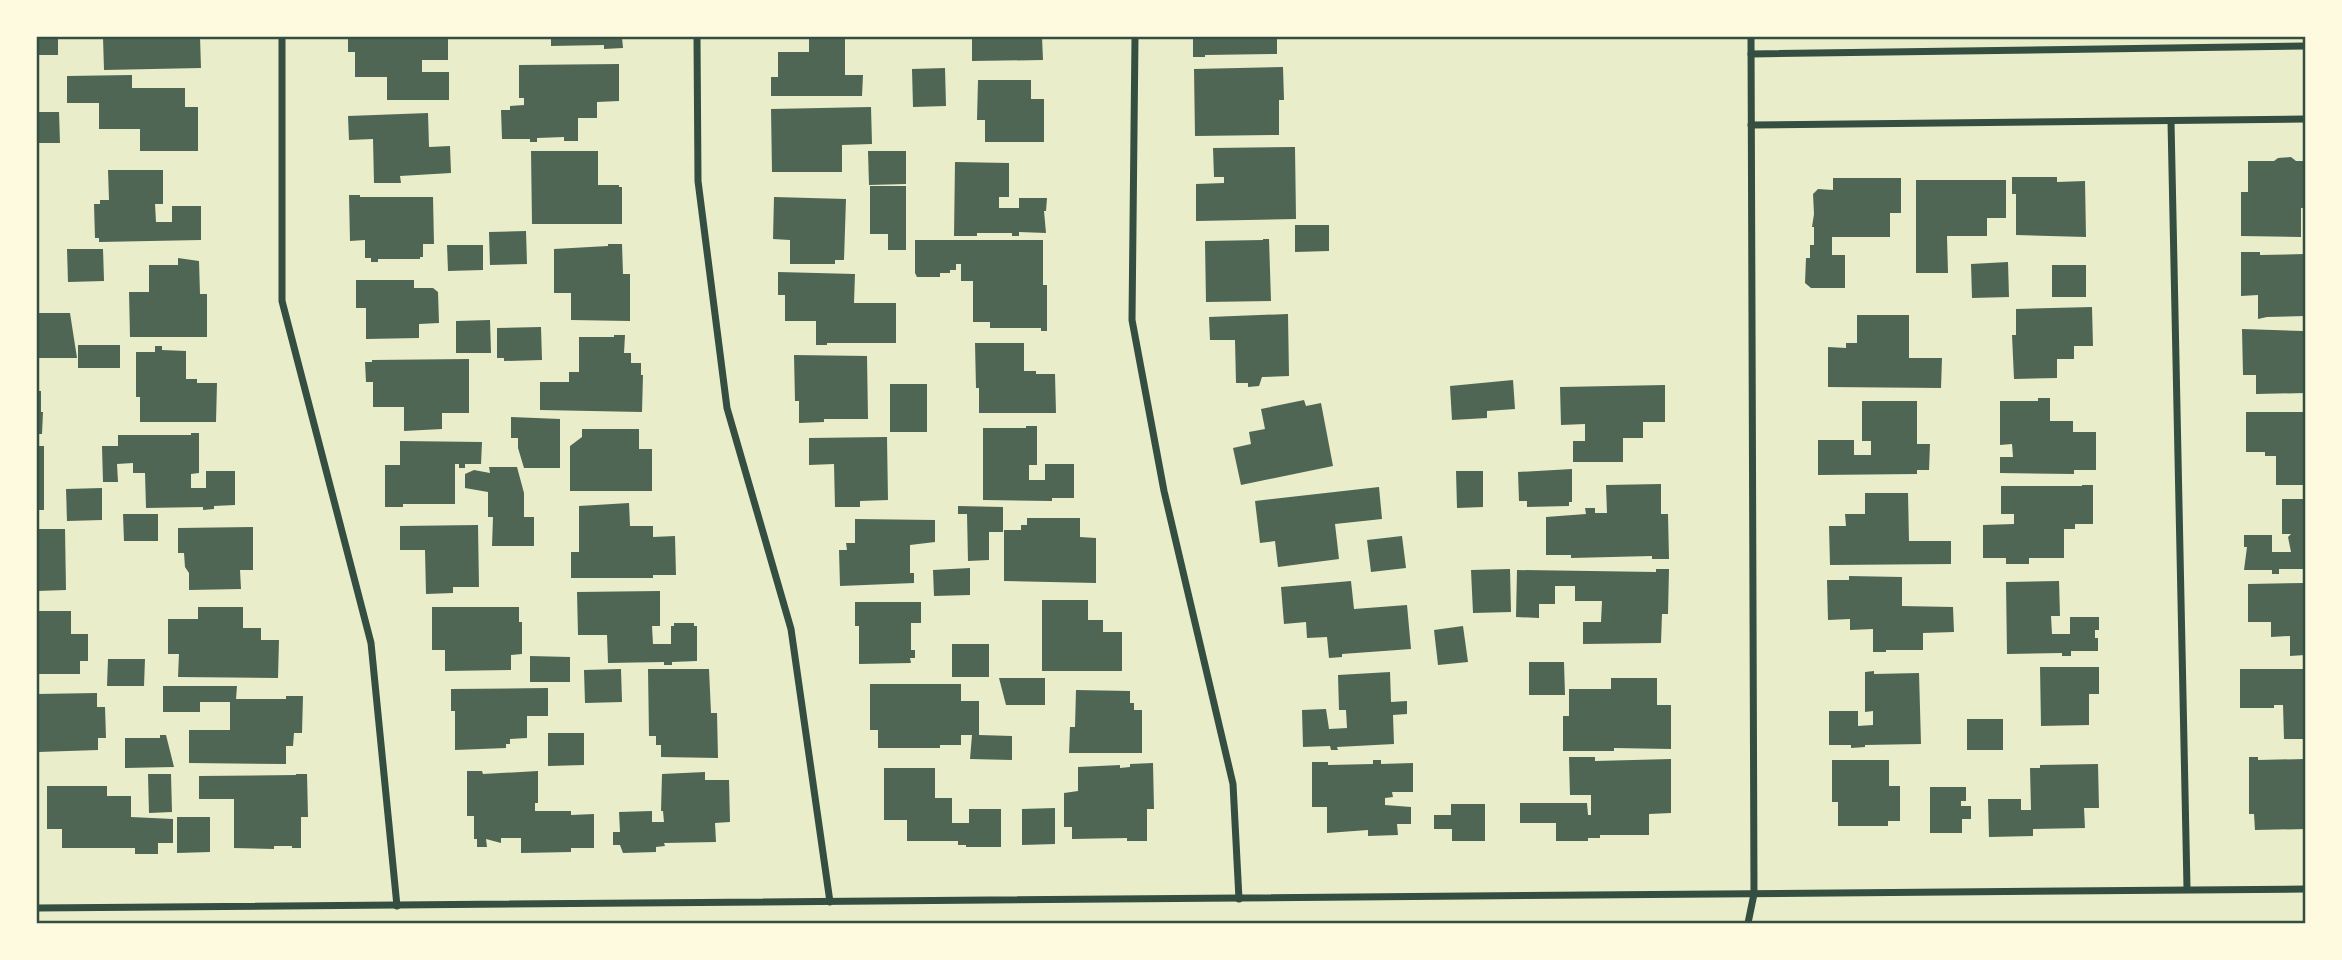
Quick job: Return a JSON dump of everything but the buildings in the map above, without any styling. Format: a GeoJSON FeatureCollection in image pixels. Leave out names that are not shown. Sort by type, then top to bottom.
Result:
{"type":"FeatureCollection","features":[{"type":"Feature","properties":{"kind":"street"},"geometry":{"type":"LineString","coordinates":[[282,37],[282,301],[371,643],[397,906]]}},
{"type":"Feature","properties":{"kind":"street"},"geometry":{"type":"LineString","coordinates":[[697,37],[698,181],[727,408],[791,629],[830,902]]}},
{"type":"Feature","properties":{"kind":"street"},"geometry":{"type":"LineString","coordinates":[[1135,37],[1132,320],[1164,491],[1233,784],[1239,899]]}},
{"type":"Feature","properties":{"kind":"street"},"geometry":{"type":"LineString","coordinates":[[1748,923],[1754,894],[1751,37]]}},
{"type":"Feature","properties":{"kind":"street"},"geometry":{"type":"LineString","coordinates":[[1751,54],[2305,46]]}},
{"type":"Feature","properties":{"kind":"street"},"geometry":{"type":"LineString","coordinates":[[1751,125],[2305,119]]}},
{"type":"Feature","properties":{"kind":"street"},"geometry":{"type":"LineString","coordinates":[[2171,121],[2187,888]]}},
{"type":"Feature","properties":{"kind":"street"},"geometry":{"type":"LineString","coordinates":[[37,908],[2305,889]]}}]}
